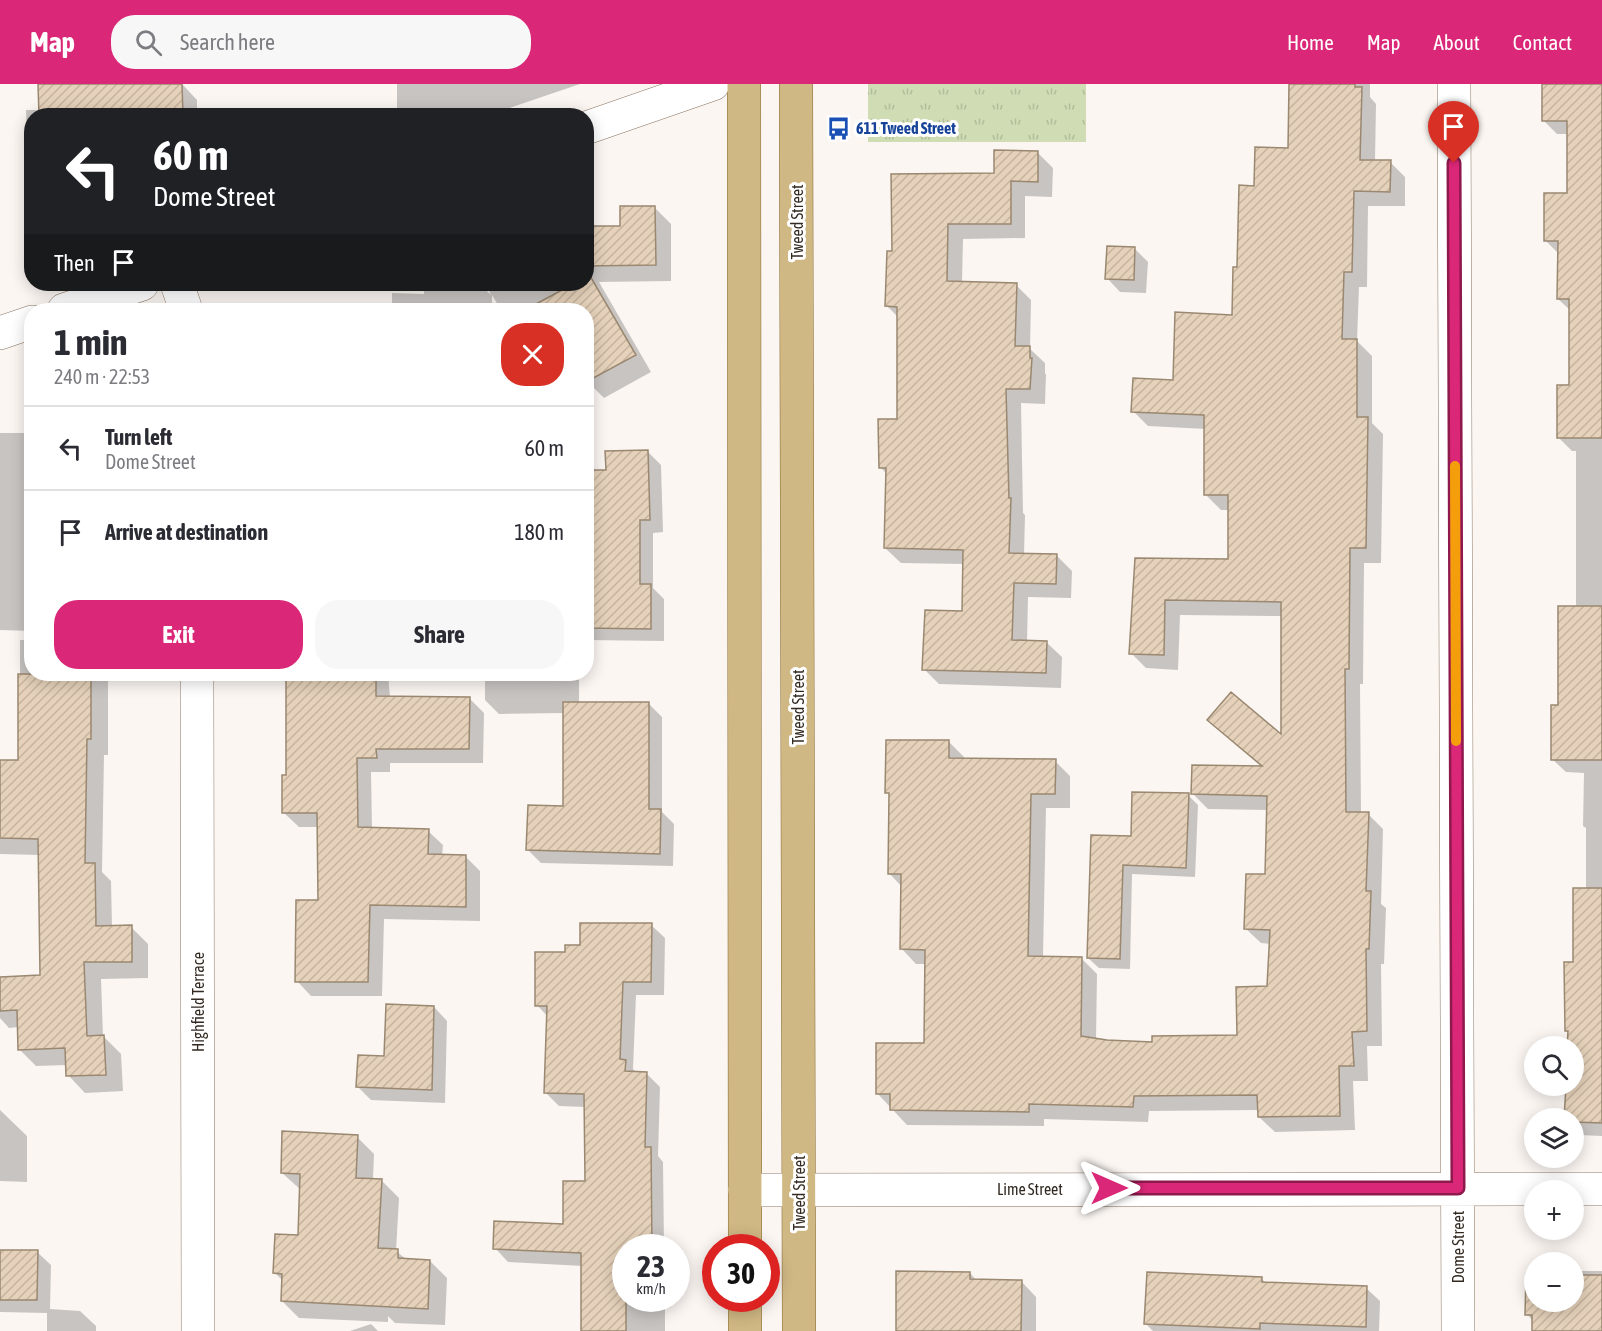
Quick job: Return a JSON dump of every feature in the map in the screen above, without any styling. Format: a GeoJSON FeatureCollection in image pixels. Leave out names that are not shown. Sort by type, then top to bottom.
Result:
{"type":"FeatureCollection","features":[{"type":"Feature","properties":{"kind":"main road"},"geometry":{"type":"LineString","coordinates":[[744,84],[745,1234]]}},
{"type":"Feature","properties":{"kind":"main road","name":"Tweed Street"},"geometry":{"type":"LineString","coordinates":[[796,84],[799,1331]]}},
{"type":"Feature","properties":{"kind":"main road"},"geometry":{"type":"LineString","coordinates":[[745,1312],[745,1331]]}},
{"type":"Feature","properties":{"kind":"street"},"geometry":{"type":"LineString","coordinates":[[594,125],[713,84]]}},
{"type":"Feature","properties":{"kind":"street","name":"Dome Street"},"geometry":{"type":"LineString","coordinates":[[1454,84],[1458,1331]]}},
{"type":"Feature","properties":{"kind":"street"},"geometry":{"type":"LineString","coordinates":[[85,303],[120,291]]}},
{"type":"Feature","properties":{"kind":"street"},"geometry":{"type":"LineString","coordinates":[[0,333],[24,325]]}},
{"type":"Feature","properties":{"kind":"street","name":"Highfield Terrace"},"geometry":{"type":"LineString","coordinates":[[197,681],[198,1331]]}},
{"type":"Feature","properties":{"kind":"street","name":"Lime Street"},"geometry":{"type":"LineString","coordinates":[[745,1190],[1602,1189]]}},
{"type":"Feature","properties":{"kind":"green space"},"geometry":{"type":"Polygon","coordinates":[[[868,84],[1086,84],[1086,142],[868,142],[868,84]]]}},
{"type":"Feature","properties":{"kind":"building"},"geometry":{"type":"Polygon","coordinates":[[[38,84],[182,84],[183,108],[39,108],[38,84]]]}},
{"type":"Feature","properties":{"kind":"building"},"geometry":{"type":"Polygon","coordinates":[[[1289,84],[1355,84],[1355,87],[1362,87],[1360,160],[1391,160],[1390,192],[1354,191],[1352,272],[1344,272],[1342,339],[1357,339],[1357,417],[1368,417],[1366,548],[1350,548],[1349,669],[1345,669],[1346,812],[1369,812],[1366,891],[1371,891],[1369,949],[1366,949],[1367,1031],[1352,1032],[1354,1066],[1339,1066],[1340,1116],[1258,1117],[1257,1095],[1134,1096],[1133,1107],[1029,1104],[1029,1112],[890,1110],[890,1094],[876,1094],[876,1043],[924,1043],[925,950],[900,949],[901,874],[888,874],[889,793],[885,793],[886,740],[949,740],[949,758],[1056,759],[1055,794],[1031,794],[1028,956],[1082,957],[1081,1036],[1152,1042],[1152,1036],[1237,1035],[1236,987],[1267,986],[1270,930],[1244,929],[1246,874],[1265,874],[1267,796],[1191,794],[1192,765],[1262,766],[1207,720],[1231,692],[1281,734],[1281,602],[1165,600],[1164,655],[1129,654],[1135,558],[1228,559],[1228,495],[1204,495],[1204,415],[1131,412],[1133,378],[1173,380],[1175,312],[1232,315],[1233,267],[1237,267],[1239,185],[1254,186],[1255,147],[1288,148],[1289,84]]]}},
{"type":"Feature","properties":{"kind":"building"},"geometry":{"type":"Polygon","coordinates":[[[1542,84],[1602,84],[1602,438],[1557,438],[1557,385],[1569,385],[1569,299],[1557,299],[1558,241],[1544,241],[1544,193],[1567,193],[1567,121],[1542,121],[1542,84]]]}},
{"type":"Feature","properties":{"kind":"building"},"geometry":{"type":"Polygon","coordinates":[[[994,150],[1038,151],[1038,182],[1011,181],[1011,224],[948,224],[947,281],[1017,283],[1015,346],[1030,346],[1030,358],[1032,358],[1030,389],[1006,389],[1009,498],[1011,498],[1009,553],[1057,554],[1056,584],[1014,583],[1012,640],[1047,641],[1046,673],[922,670],[925,610],[962,611],[963,550],[884,548],[886,468],[879,468],[878,419],[897,419],[897,307],[885,306],[887,251],[892,251],[891,174],[994,173],[994,150]]]}},
{"type":"Feature","properties":{"kind":"building"},"geometry":{"type":"Polygon","coordinates":[[[620,206],[655,206],[656,265],[594,266],[594,226],[620,226],[620,206]]]}},
{"type":"Feature","properties":{"kind":"building"},"geometry":{"type":"Polygon","coordinates":[[[1107,246],[1135,247],[1134,280],[1105,279],[1107,246]]]}},
{"type":"Feature","properties":{"kind":"building"},"geometry":{"type":"Polygon","coordinates":[[[594,283],[636,355],[594,378],[594,303],[538,303],[560,291],[594,291],[594,283]]]}},
{"type":"Feature","properties":{"kind":"building"},"geometry":{"type":"Polygon","coordinates":[[[648,450],[650,520],[640,520],[640,584],[651,584],[651,629],[594,628],[594,470],[606,470],[605,451],[648,450]]]}},
{"type":"Feature","properties":{"kind":"building"},"geometry":{"type":"Polygon","coordinates":[[[1558,606],[1602,606],[1602,760],[1551,760],[1551,705],[1558,705],[1558,606]]]}},
{"type":"Feature","properties":{"kind":"building"},"geometry":{"type":"Polygon","coordinates":[[[18,674],[24,674],[24,681],[91,681],[91,739],[87,739],[85,863],[95,863],[96,926],[132,925],[132,962],[84,962],[87,1036],[104,1035],[106,1075],[66,1076],[65,1048],[18,1050],[17,1010],[0,1011],[0,977],[40,975],[38,839],[0,838],[0,760],[18,760],[18,674]]]}},
{"type":"Feature","properties":{"kind":"building"},"geometry":{"type":"Polygon","coordinates":[[[286,681],[376,681],[376,696],[470,697],[469,749],[376,749],[377,758],[357,758],[358,827],[429,829],[428,854],[466,855],[466,907],[370,905],[368,982],[295,982],[296,900],[318,900],[317,813],[282,813],[282,775],[286,775],[286,681]]]}},
{"type":"Feature","properties":{"kind":"building"},"geometry":{"type":"Polygon","coordinates":[[[563,702],[649,702],[649,809],[661,809],[660,854],[526,850],[528,805],[563,806],[563,702]]]}},
{"type":"Feature","properties":{"kind":"building"},"geometry":{"type":"Polygon","coordinates":[[[1132,792],[1189,793],[1186,868],[1123,865],[1120,959],[1087,958],[1091,835],[1131,836],[1132,792]]]}},
{"type":"Feature","properties":{"kind":"building"},"geometry":{"type":"Polygon","coordinates":[[[1573,888],[1602,888],[1602,1123],[1584,1122],[1584,1108],[1565,1108],[1565,1096],[1584,1096],[1584,1036],[1568,1036],[1568,1031],[1565,1031],[1564,962],[1573,962],[1573,888]]]}},
{"type":"Feature","properties":{"kind":"building"},"geometry":{"type":"Polygon","coordinates":[[[580,923],[652,923],[651,982],[623,982],[620,1059],[626,1060],[625,1071],[647,1072],[645,1147],[651,1147],[652,1234],[612,1234],[612,1312],[626,1312],[626,1331],[581,1331],[581,1253],[493,1249],[494,1221],[563,1224],[563,1181],[585,1181],[584,1094],[544,1093],[547,1006],[535,1006],[535,952],[565,952],[565,945],[580,945],[580,923]]]}},
{"type":"Feature","properties":{"kind":"building"},"geometry":{"type":"Polygon","coordinates":[[[386,1004],[434,1006],[432,1090],[356,1087],[358,1055],[384,1056],[386,1004]]]}},
{"type":"Feature","properties":{"kind":"building"},"geometry":{"type":"Polygon","coordinates":[[[282,1131],[358,1135],[356,1178],[382,1179],[378,1248],[398,1249],[398,1258],[430,1260],[428,1309],[281,1301],[282,1274],[273,1273],[275,1234],[298,1235],[300,1174],[281,1173],[282,1131]]]}},
{"type":"Feature","properties":{"kind":"building"},"geometry":{"type":"Polygon","coordinates":[[[0,1250],[38,1250],[37,1300],[0,1300],[0,1250]]]}},
{"type":"Feature","properties":{"kind":"building"},"geometry":{"type":"Polygon","coordinates":[[[896,1271],[970,1272],[970,1279],[1022,1280],[1021,1331],[896,1331],[896,1271]]]}},
{"type":"Feature","properties":{"kind":"building"},"geometry":{"type":"Polygon","coordinates":[[[1147,1272],[1262,1277],[1262,1282],[1367,1286],[1366,1327],[1260,1323],[1260,1329],[1144,1324],[1147,1272]]]}},
{"type":"Feature","properties":{"kind":"building"},"geometry":{"type":"Polygon","coordinates":[[[1584,1275],[1602,1275],[1602,1331],[1532,1331],[1532,1315],[1525,1315],[1525,1312],[1584,1312],[1584,1275]]]}},
{"type":"Feature","properties":{"kind":"slow traffic"},"geometry":{"type":"LineString","coordinates":[[1455,466],[1456,741]]}},
{"type":"Feature","properties":{"kind":"place","name":"611 Tweed Street"},"geometry":{"type":"Point","coordinates":[838,128]}},
{"type":"Feature","properties":{"kind":"route"},"geometry":{"type":"LineString","coordinates":[[1109,1188],[1458,1188],[1454,163]]}}]}
